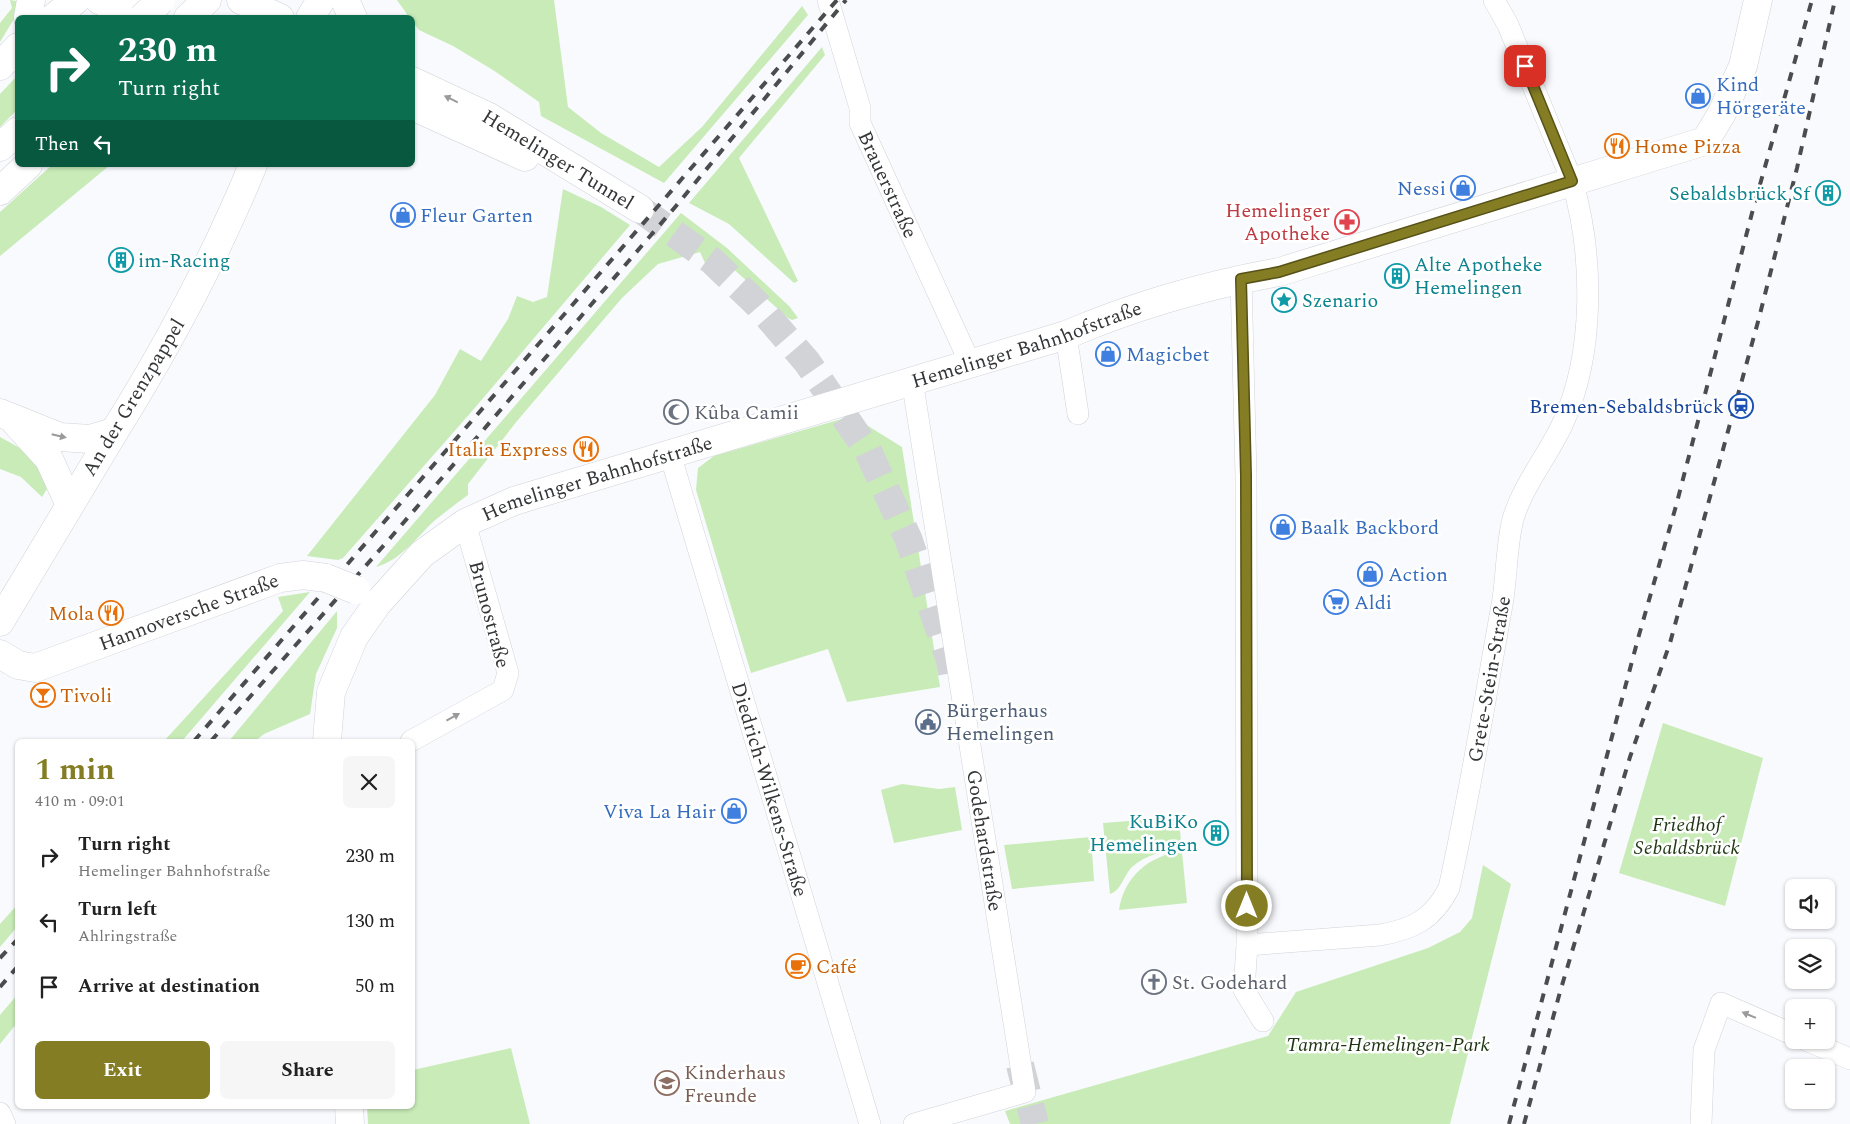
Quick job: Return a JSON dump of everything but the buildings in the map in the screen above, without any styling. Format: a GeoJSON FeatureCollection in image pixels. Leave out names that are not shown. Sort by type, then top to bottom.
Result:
{"type":"FeatureCollection","features":[{"type":"Feature","properties":{"kind":"main road"},"geometry":{"type":"LineString","coordinates":[[28,15],[31,0]]}},
{"type":"Feature","properties":{"kind":"main road"},"geometry":{"type":"LineString","coordinates":[[57,15],[76,0]]}},
{"type":"Feature","properties":{"kind":"main road"},"geometry":{"type":"LineString","coordinates":[[99,0],[142,15]]}},
{"type":"Feature","properties":{"kind":"main road"},"geometry":{"type":"LineString","coordinates":[[145,15],[161,0]]}},
{"type":"Feature","properties":{"kind":"main road"},"geometry":{"type":"LineString","coordinates":[[191,15],[207,0]]}},
{"type":"Feature","properties":{"kind":"main road"},"geometry":{"type":"LineString","coordinates":[[241,0],[274,15]]}},
{"type":"Feature","properties":{"kind":"main road"},"geometry":{"type":"LineString","coordinates":[[312,15],[321,0]]}},
{"type":"Feature","properties":{"kind":"main road"},"geometry":{"type":"LineString","coordinates":[[346,0],[352,15]]}},
{"type":"Feature","properties":{"kind":"main road","name":"Hemelinger Bahnhofstraße"},"geometry":{"type":"LineString","coordinates":[[327,739],[331,692],[354,637],[366,597],[465,523],[514,501],[1066,335],[1102,320],[1241,279],[1279,272],[1705,141],[1721,115],[1743,66],[1758,0]]}},
{"type":"Feature","properties":{"kind":"main road"},"geometry":{"type":"LineString","coordinates":[[0,66],[15,48]]}},
{"type":"Feature","properties":{"kind":"main road","name":"Hemelinger Tunnel"},"geometry":{"type":"LineString","coordinates":[[415,82],[489,117],[640,209],[415,107]]}},
{"type":"Feature","properties":{"kind":"main road"},"geometry":{"type":"LineString","coordinates":[[0,147],[15,134]]}},
{"type":"Feature","properties":{"kind":"main road"},"geometry":{"type":"LineString","coordinates":[[0,191],[26,167]]}},
{"type":"Feature","properties":{"kind":"main road","name":"An der Grenzpappel"},"geometry":{"type":"LineString","coordinates":[[0,622],[69,503],[148,377],[188,303],[253,167]]}},
{"type":"Feature","properties":{"kind":"main road"},"geometry":{"type":"LineString","coordinates":[[7,416],[60,437],[90,439],[114,432]]}},
{"type":"Feature","properties":{"kind":"main road"},"geometry":{"type":"LineString","coordinates":[[7,416],[49,459],[69,503]]}},
{"type":"Feature","properties":{"kind":"main road","name":"Hannoversche Straße"},"geometry":{"type":"LineString","coordinates":[[0,654],[18,665],[35,668],[280,578],[303,575],[326,578],[366,597]]}},
{"type":"Feature","properties":{"kind":"main road"},"geometry":{"type":"LineString","coordinates":[[349,1109],[350,1124]]}},
{"type":"Feature","properties":{"kind":"street","name":"Brauerstraße"},"geometry":{"type":"LineString","coordinates":[[828,0],[860,108],[860,123],[970,363]]}},
{"type":"Feature","properties":{"kind":"street","name":"Grete-Stein-Straße"},"geometry":{"type":"LineString","coordinates":[[1247,945],[1400,932],[1421,923],[1442,901],[1449,888],[1505,589],[1513,520],[1525,490],[1561,427],[1575,394],[1586,337],[1587,274],[1578,202],[1572,181],[1508,25],[1494,0]]}},
{"type":"Feature","properties":{"kind":"street"},"geometry":{"type":"LineString","coordinates":[[1241,279],[1246,476],[1247,945],[1244,990],[1263,1021]]}},
{"type":"Feature","properties":{"kind":"street"},"geometry":{"type":"LineString","coordinates":[[1066,335],[1078,414]]}},
{"type":"Feature","properties":{"kind":"street","name":"Godehardstraße"},"geometry":{"type":"LineString","coordinates":[[912,380],[1025,1092],[914,1124]]}},
{"type":"Feature","properties":{"kind":"street","name":"Diedrich-Wilkens-Straße"},"geometry":{"type":"LineString","coordinates":[[670,454],[870,1124]]}},
{"type":"Feature","properties":{"kind":"street","name":"Brunostraße"},"geometry":{"type":"LineString","coordinates":[[415,739],[503,690],[508,673],[465,523]]}},
{"type":"Feature","properties":{"kind":"street"},"geometry":{"type":"LineString","coordinates":[[1701,1124],[1704,1050],[1721,1003],[1785,1031]]}},
{"type":"Feature","properties":{"kind":"street"},"geometry":{"type":"LineString","coordinates":[[1827,1049],[1850,1059]]}},
{"type":"Feature","properties":{"kind":"street"},"geometry":{"type":"LineString","coordinates":[[0,1113],[5,1124]]}},
{"type":"Feature","properties":{"kind":"green space"},"geometry":{"type":"Polygon","coordinates":[[[10,0],[16,1],[17,14],[0,42],[0,23],[12,8],[10,0]]]}},
{"type":"Feature","properties":{"kind":"green space"},"geometry":{"type":"Polygon","coordinates":[[[397,0],[554,0],[568,107],[601,133],[659,167],[702,127],[802,6],[808,15],[664,183],[541,116],[539,102],[493,70],[453,46],[419,30],[415,25],[415,15],[408,15],[397,0]]]}},
{"type":"Feature","properties":{"kind":"green space"},"geometry":{"type":"Polygon","coordinates":[[[822,47],[825,55],[739,158],[798,281],[794,283],[729,224],[689,203],[822,47]]]}},
{"type":"Feature","properties":{"kind":"green space"},"geometry":{"type":"Polygon","coordinates":[[[15,78],[15,112],[0,127],[0,94],[15,78]]]}},
{"type":"Feature","properties":{"kind":"green space"},"geometry":{"type":"Polygon","coordinates":[[[50,167],[108,167],[0,256],[0,212],[50,167]]]}},
{"type":"Feature","properties":{"kind":"green space"},"geometry":{"type":"Polygon","coordinates":[[[563,189],[601,207],[630,225],[473,410],[343,558],[338,560],[307,556],[435,395],[460,349],[481,361],[508,319],[517,296],[533,302],[547,297],[563,189]]]}},
{"type":"Feature","properties":{"kind":"green space"},"geometry":{"type":"Polygon","coordinates":[[[681,213],[727,248],[790,307],[798,318],[792,320],[788,318],[719,256],[706,265],[700,252],[658,264],[622,298],[517,421],[468,484],[468,495],[434,521],[401,554],[376,567],[681,213]]]}},
{"type":"Feature","properties":{"kind":"green space"},"geometry":{"type":"Polygon","coordinates":[[[852,416],[902,447],[940,687],[847,702],[828,649],[751,673],[696,490],[698,468],[714,456],[852,416]]]}},
{"type":"Feature","properties":{"kind":"green space"},"geometry":{"type":"Polygon","coordinates":[[[0,437],[36,457],[50,484],[42,497],[21,477],[0,469],[0,437]]]}},
{"type":"Feature","properties":{"kind":"green space"},"geometry":{"type":"Polygon","coordinates":[[[310,592],[184,739],[166,739],[283,611],[278,597],[310,592]]]}},
{"type":"Feature","properties":{"kind":"green space"},"geometry":{"type":"Polygon","coordinates":[[[337,611],[337,628],[316,674],[310,714],[264,734],[258,739],[231,739],[337,611]]]}},
{"type":"Feature","properties":{"kind":"green space","name":"Friedhof Sebaldsbrück"},"geometry":{"type":"Polygon","coordinates":[[[1663,723],[1763,758],[1725,906],[1619,873],[1663,723]]]}},
{"type":"Feature","properties":{"kind":"green space"},"geometry":{"type":"Polygon","coordinates":[[[902,784],[939,789],[955,787],[962,830],[894,843],[881,790],[902,784]]]}},
{"type":"Feature","properties":{"kind":"green space"},"geometry":{"type":"Polygon","coordinates":[[[1179,817],[1181,843],[1137,863],[1129,870],[1117,890],[1110,894],[1103,823],[1179,817]]]}},
{"type":"Feature","properties":{"kind":"green space"},"geometry":{"type":"Polygon","coordinates":[[[1091,837],[1094,881],[1012,889],[1004,845],[1091,837]]]}},
{"type":"Feature","properties":{"kind":"green space"},"geometry":{"type":"Polygon","coordinates":[[[1182,852],[1187,903],[1119,910],[1126,888],[1140,870],[1159,857],[1182,852]]]}},
{"type":"Feature","properties":{"kind":"green space","name":"Tamra-Hemelingen-Park"},"geometry":{"type":"Polygon","coordinates":[[[1483,865],[1511,884],[1450,1124],[1010,1124],[1005,1111],[1268,1036],[1296,992],[1428,948],[1460,932],[1472,918],[1483,865]]]}},
{"type":"Feature","properties":{"kind":"green space"},"geometry":{"type":"Polygon","coordinates":[[[15,907],[15,929],[0,947],[0,924],[15,907]]]}},
{"type":"Feature","properties":{"kind":"green space"},"geometry":{"type":"Polygon","coordinates":[[[15,997],[15,1025],[0,1044],[0,1015],[15,997]]]}},
{"type":"Feature","properties":{"kind":"green space"},"geometry":{"type":"Polygon","coordinates":[[[511,1048],[530,1124],[368,1124],[367,1109],[415,1109],[415,1070],[511,1048]]]}},
{"type":"Feature","properties":{"kind":"tunnel"},"geometry":{"type":"LineString","coordinates":[[640,209],[711,260],[757,304],[807,362],[868,451],[908,538],[949,657],[952,673]]}},
{"type":"Feature","properties":{"kind":"tunnel"},"geometry":{"type":"LineString","coordinates":[[1020,1065],[1035,1124]]}},
{"type":"Feature","properties":{"kind":"railway"},"geometry":{"type":"LineString","coordinates":[[196,739],[837,0]]}},
{"type":"Feature","properties":{"kind":"railway"},"geometry":{"type":"LineString","coordinates":[[213,739],[392,536],[676,206],[846,0]]}},
{"type":"Feature","properties":{"kind":"railway"},"geometry":{"type":"LineString","coordinates":[[1509,1124],[1639,635],[1676,506],[1752,213],[1812,0]]}},
{"type":"Feature","properties":{"kind":"railway"},"geometry":{"type":"LineString","coordinates":[[1524,1124],[1560,992],[1630,757],[1670,643],[1759,318],[1797,168],[1835,0]]}},
{"type":"Feature","properties":{"kind":"railway"},"geometry":{"type":"LineString","coordinates":[[0,958],[15,942]]}},
{"type":"Feature","properties":{"kind":"railway"},"geometry":{"type":"LineString","coordinates":[[0,987],[15,970]]}},
{"type":"Feature","properties":{"kind":"place","name":"Kind Hörgeräte"},"geometry":{"type":"Point","coordinates":[1698,96]}},
{"type":"Feature","properties":{"kind":"place","name":"Home Pizza"},"geometry":{"type":"Point","coordinates":[1617,146]}},
{"type":"Feature","properties":{"kind":"place","name":"Nessi"},"geometry":{"type":"Point","coordinates":[1463,188]}},
{"type":"Feature","properties":{"kind":"place","name":"Sebaldsbrück Sf"},"geometry":{"type":"Point","coordinates":[1828,193]}},
{"type":"Feature","properties":{"kind":"place","name":"Fleur Garten"},"geometry":{"type":"Point","coordinates":[403,215]}},
{"type":"Feature","properties":{"kind":"place","name":"Hemelinger Apotheke"},"geometry":{"type":"Point","coordinates":[1347,222]}},
{"type":"Feature","properties":{"kind":"place","name":"im-Racing"},"geometry":{"type":"Point","coordinates":[121,260]}},
{"type":"Feature","properties":{"kind":"place","name":"Alte Apotheke Hemelingen"},"geometry":{"type":"Point","coordinates":[1397,276]}},
{"type":"Feature","properties":{"kind":"place","name":"Szenario"},"geometry":{"type":"Point","coordinates":[1284,300]}},
{"type":"Feature","properties":{"kind":"place","name":"Magicbet"},"geometry":{"type":"Point","coordinates":[1108,354]}},
{"type":"Feature","properties":{"kind":"place","name":"Bremen-Sebaldsbrück"},"geometry":{"type":"Point","coordinates":[1741,406]}},
{"type":"Feature","properties":{"kind":"place","name":"Kûba Camii"},"geometry":{"type":"Point","coordinates":[676,412]}},
{"type":"Feature","properties":{"kind":"place","name":"Italia Express"},"geometry":{"type":"Point","coordinates":[586,449]}},
{"type":"Feature","properties":{"kind":"place","name":"Baalk Backbord"},"geometry":{"type":"Point","coordinates":[1283,527]}},
{"type":"Feature","properties":{"kind":"place","name":"Action"},"geometry":{"type":"Point","coordinates":[1370,574]}},
{"type":"Feature","properties":{"kind":"place","name":"Aldi"},"geometry":{"type":"Point","coordinates":[1336,602]}},
{"type":"Feature","properties":{"kind":"place","name":"Mola"},"geometry":{"type":"Point","coordinates":[111,613]}},
{"type":"Feature","properties":{"kind":"place","name":"Tivoli"},"geometry":{"type":"Point","coordinates":[43,695]}},
{"type":"Feature","properties":{"kind":"place","name":"Bürgerhaus Hemelingen"},"geometry":{"type":"Point","coordinates":[928,722]}},
{"type":"Feature","properties":{"kind":"place","name":"Viva La Hair"},"geometry":{"type":"Point","coordinates":[734,811]}},
{"type":"Feature","properties":{"kind":"place","name":"KuBiKo Hemelingen"},"geometry":{"type":"Point","coordinates":[1216,833]}},
{"type":"Feature","properties":{"kind":"place","name":"Café"},"geometry":{"type":"Point","coordinates":[798,966]}},
{"type":"Feature","properties":{"kind":"place","name":"St. Godehard"},"geometry":{"type":"Point","coordinates":[1154,982]}},
{"type":"Feature","properties":{"kind":"place","name":"Kinderhaus Freunde"},"geometry":{"type":"Point","coordinates":[667,1083]}},
{"type":"Feature","properties":{"kind":"route"},"geometry":{"type":"LineString","coordinates":[[1247,906],[1246,476],[1241,279],[1279,272],[1572,181],[1525,66]]}}]}
